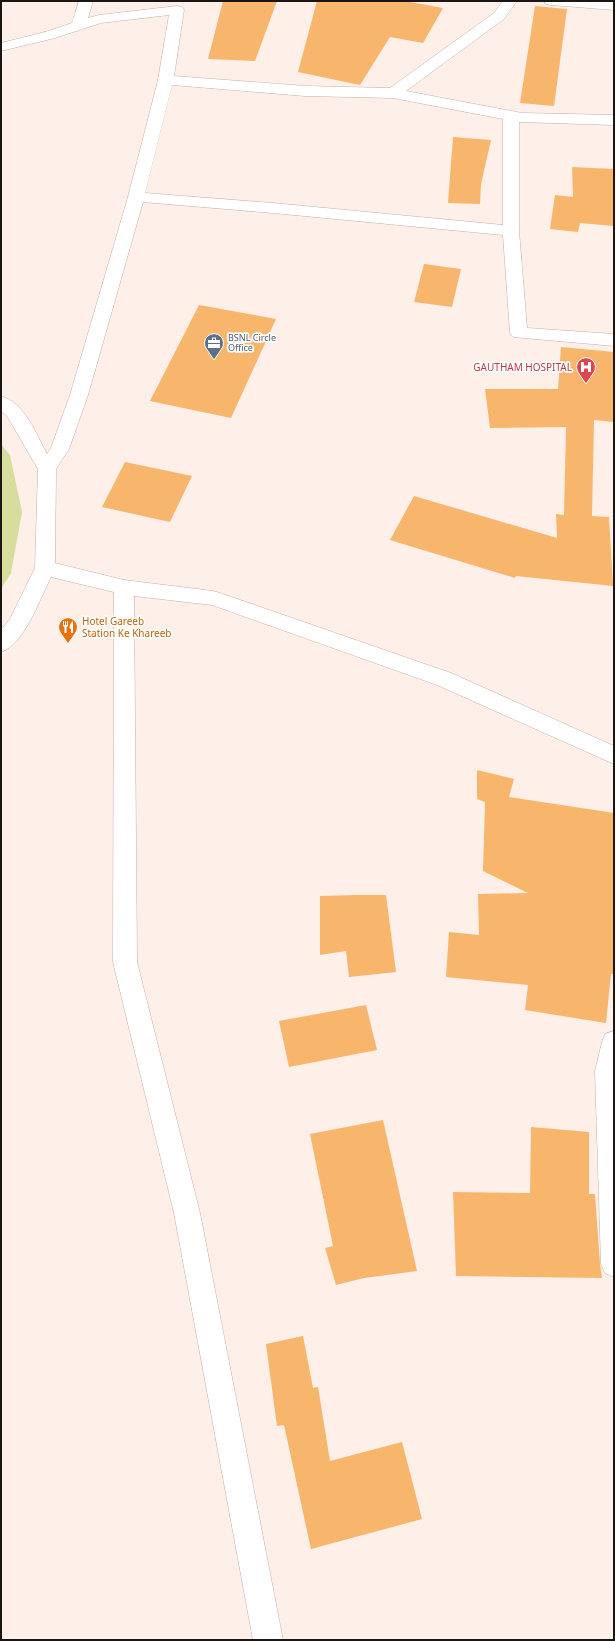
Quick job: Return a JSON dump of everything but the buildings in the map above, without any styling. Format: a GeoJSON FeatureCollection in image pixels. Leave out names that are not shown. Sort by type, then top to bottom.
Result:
{"type":"FeatureCollection","features":[{"type":"Feature","properties":{"kind":"street"},"geometry":{"type":"LineString","coordinates":[[80,26],[86,1]]}},
{"type":"Feature","properties":{"kind":"street"},"geometry":{"type":"LineString","coordinates":[[394,93],[499,16],[510,1]]}},
{"type":"Feature","properties":{"kind":"street"},"geometry":{"type":"LineString","coordinates":[[551,1],[614,6]]}},
{"type":"Feature","properties":{"kind":"street"},"geometry":{"type":"LineString","coordinates":[[1,47],[80,26],[99,19],[177,6],[166,80],[136,197],[79,395],[60,449],[47,469]]}},
{"type":"Feature","properties":{"kind":"street"},"geometry":{"type":"LineString","coordinates":[[166,80],[305,90],[394,93],[511,116],[614,120]]}},
{"type":"Feature","properties":{"kind":"street"},"geometry":{"type":"LineString","coordinates":[[511,116],[511,231],[519,333],[614,340]]}},
{"type":"Feature","properties":{"kind":"street"},"geometry":{"type":"LineString","coordinates":[[136,197],[281,208],[511,231]]}},
{"type":"Feature","properties":{"kind":"street"},"geometry":{"type":"LineString","coordinates":[[1,402],[14,412],[47,469],[45,568],[18,624],[1,644]]}},
{"type":"Feature","properties":{"kind":"street"},"geometry":{"type":"LineString","coordinates":[[45,568],[124,587],[213,598],[444,679],[614,755]]}},
{"type":"Feature","properties":{"kind":"street"},"geometry":{"type":"LineString","coordinates":[[124,587],[125,962],[188,1213],[268,1640]]}},
{"type":"Feature","properties":{"kind":"street"},"geometry":{"type":"LineString","coordinates":[[614,1042],[607,1071],[614,1264]]}},
{"type":"Feature","properties":{"kind":"green space"},"geometry":{"type":"Polygon","coordinates":[[[1,444],[10,455],[22,512],[11,573],[1,589],[1,444]]]}},
{"type":"Feature","properties":{"kind":"place","name":"BSNL Circle Office"},"geometry":{"type":"Point","coordinates":[214,360]}},
{"type":"Feature","properties":{"kind":"place","name":"GAUTHAM HOSPITAL"},"geometry":{"type":"Point","coordinates":[586,384]}},
{"type":"Feature","properties":{"kind":"place","name":"Hotel Gareeb Station Ke Khareeb"},"geometry":{"type":"Point","coordinates":[68,644]}}]}
